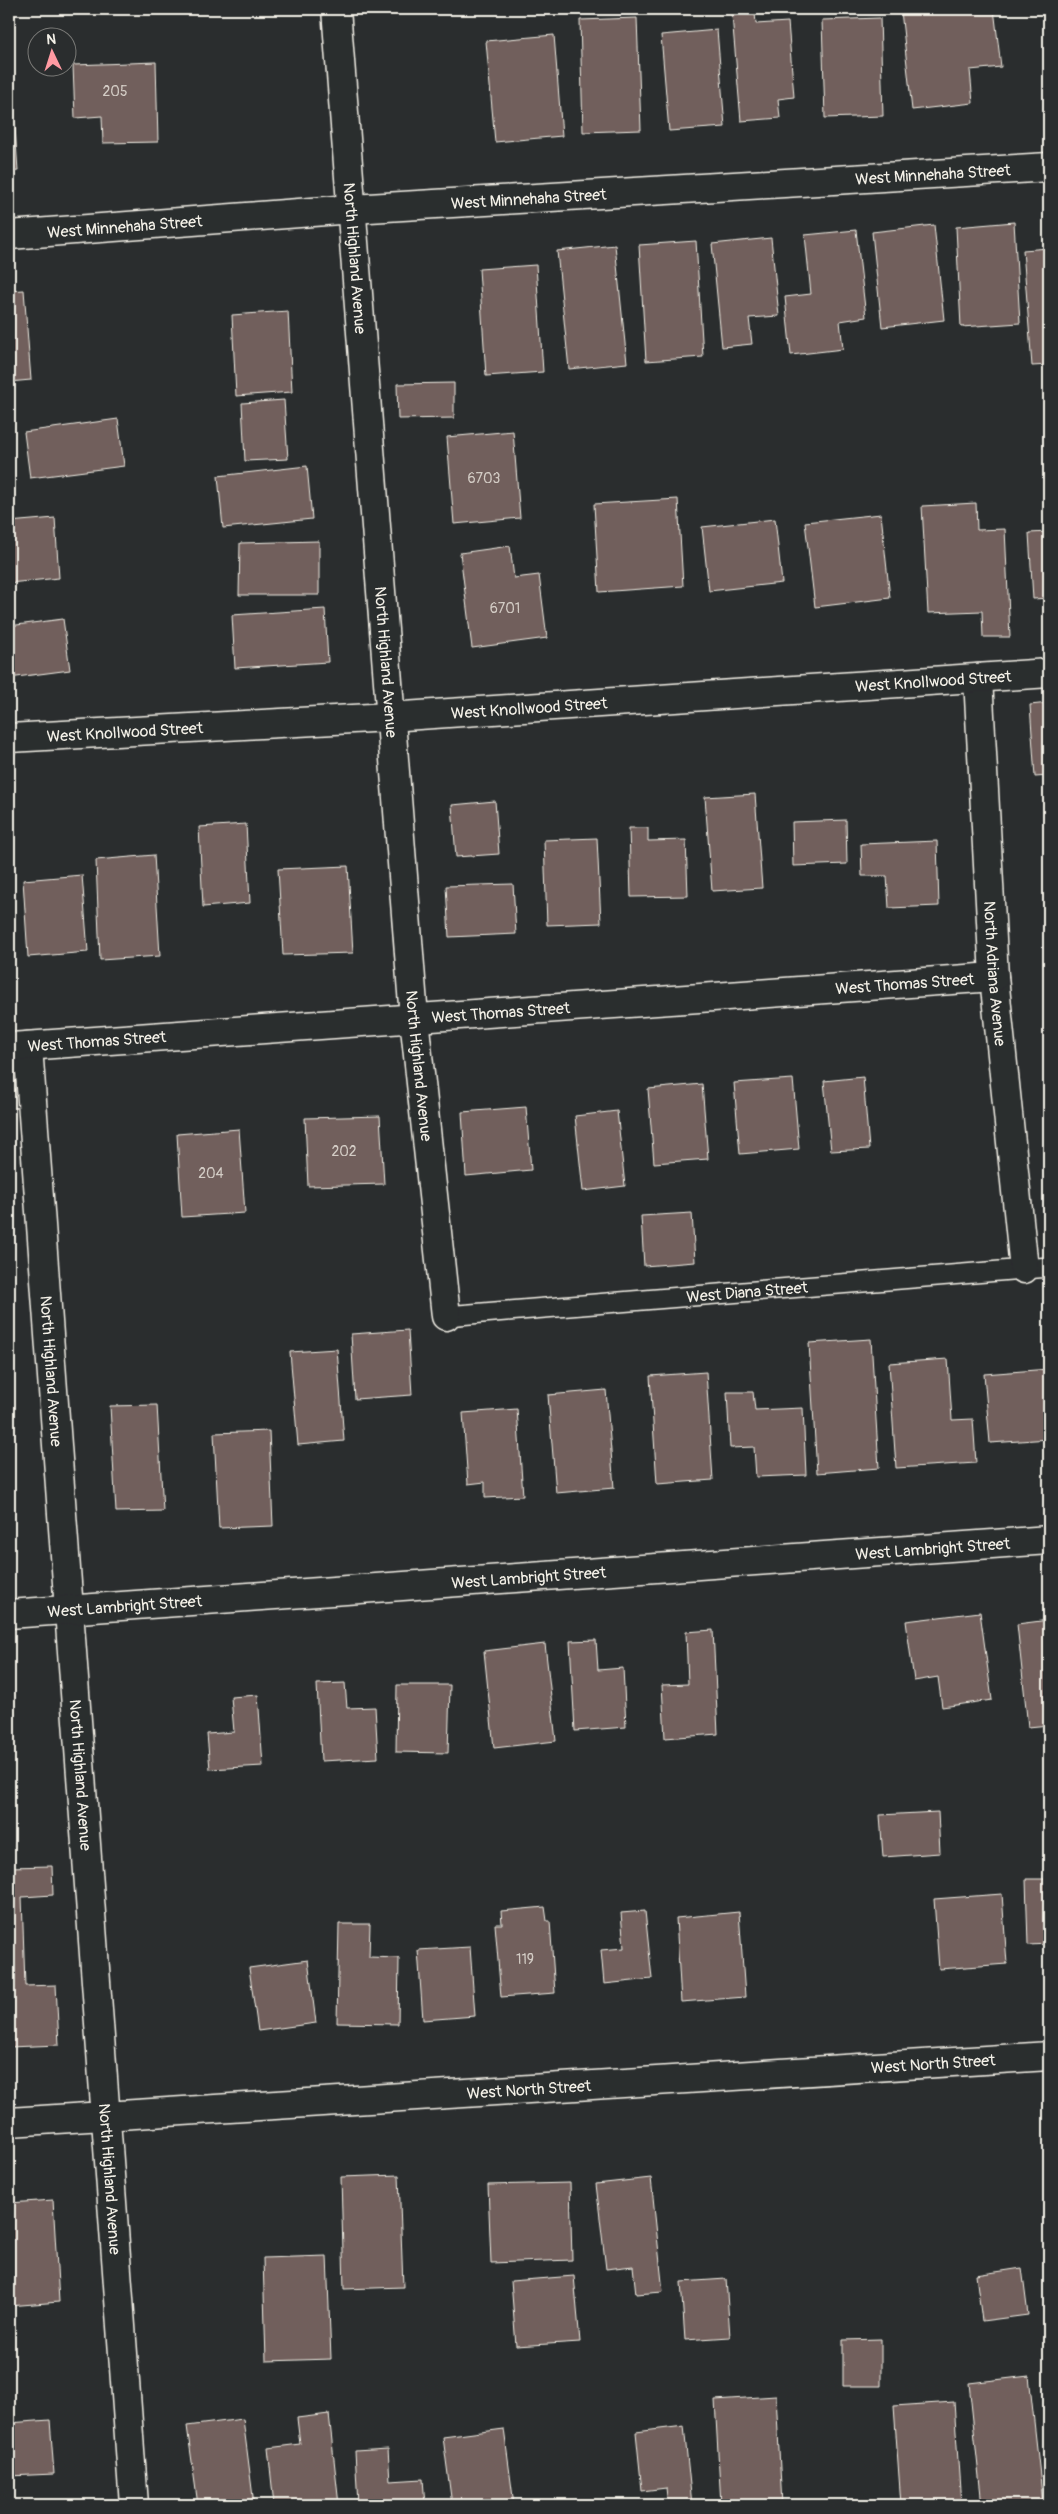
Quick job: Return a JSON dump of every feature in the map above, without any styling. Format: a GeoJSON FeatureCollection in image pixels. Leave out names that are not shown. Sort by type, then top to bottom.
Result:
{"type":"FeatureCollection","features":[{"type":"Feature","properties":{"kind":"street","name":"North Highland Avenue"},"geometry":{"type":"LineString","coordinates":[[336,9],[389,717],[414,1018],[446,1316]]}},
{"type":"Feature","properties":{"kind":"street","name":"West Minnehaha Street"},"geometry":{"type":"LineString","coordinates":[[9,235],[352,209],[1049,167]]}},
{"type":"Feature","properties":{"kind":"street","name":"West Knollwood Street"},"geometry":{"type":"LineString","coordinates":[[9,738],[389,717],[1049,673]]}},
{"type":"Feature","properties":{"kind":"street","name":"North Adriana Avenue"},"geometry":{"type":"LineString","coordinates":[[978,678],[994,977],[1037,1268]]}},
{"type":"Feature","properties":{"kind":"street","name":"West Thomas Street"},"geometry":{"type":"LineString","coordinates":[[18,1047],[994,977]]}},
{"type":"Feature","properties":{"kind":"street","name":"North Highland Avenue"},"geometry":{"type":"LineString","coordinates":[[18,1047],[68,1610],[134,2505]]}},
{"type":"Feature","properties":{"kind":"street","name":"West Lambright Street"},"geometry":{"type":"LineString","coordinates":[[9,1614],[1049,1540]]}},
{"type":"Feature","properties":{"kind":"street","name":"West North Street"},"geometry":{"type":"LineString","coordinates":[[9,2122],[1049,2056]]}},
{"type":"Feature","properties":{"kind":"lane","name":"West Diana Street"},"geometry":{"type":"LineString","coordinates":[[446,1316],[1037,1268]]}},
{"type":"Feature","properties":{"kind":"building"},"geometry":{"type":"Polygon","coordinates":[[[921,9],[994,9],[1001,67],[970,70],[973,103],[912,110],[901,11],[921,9]]]}},
{"type":"Feature","properties":{"kind":"building"},"geometry":{"type":"Polygon","coordinates":[[[755,13],[756,24],[788,22],[794,97],[778,99],[780,118],[741,121],[732,15],[755,13]]]}},
{"type":"Feature","properties":{"kind":"building"},"geometry":{"type":"Polygon","coordinates":[[[637,18],[641,130],[583,132],[580,20],[637,18]]]}},
{"type":"Feature","properties":{"kind":"building"},"geometry":{"type":"Polygon","coordinates":[[[880,18],[883,116],[825,118],[822,20],[880,18]]]}},
{"type":"Feature","properties":{"kind":"building"},"geometry":{"type":"Polygon","coordinates":[[[717,30],[725,127],[669,131],[661,35],[717,30]]]}},
{"type":"Feature","properties":{"kind":"building"},"geometry":{"type":"Polygon","coordinates":[[[554,35],[562,136],[495,142],[486,41],[554,35]]]}},
{"type":"Feature","properties":{"kind":"building"},"geometry":{"type":"Polygon","coordinates":[[[156,62],[158,142],[103,143],[102,116],[75,118],[73,78],[78,78],[78,65],[156,62]]]}},
{"type":"Feature","properties":{"kind":"building"},"geometry":{"type":"Polygon","coordinates":[[[9,83],[12,83],[18,171],[9,172],[9,83]]]}},
{"type":"Feature","properties":{"kind":"building"},"geometry":{"type":"Polygon","coordinates":[[[1014,222],[1020,323],[961,327],[956,227],[1014,222]]]}},
{"type":"Feature","properties":{"kind":"building"},"geometry":{"type":"Polygon","coordinates":[[[934,225],[944,320],[882,327],[872,232],[934,225]]]}},
{"type":"Feature","properties":{"kind":"building"},"geometry":{"type":"Polygon","coordinates":[[[856,230],[866,317],[840,321],[843,349],[791,355],[785,297],[811,294],[805,235],[856,230]]]}},
{"type":"Feature","properties":{"kind":"building"},"geometry":{"type":"Polygon","coordinates":[[[771,238],[779,316],[749,318],[752,344],[722,347],[712,244],[771,238]]]}},
{"type":"Feature","properties":{"kind":"building"},"geometry":{"type":"Polygon","coordinates":[[[696,241],[703,357],[646,361],[639,245],[696,241]]]}},
{"type":"Feature","properties":{"kind":"building"},"geometry":{"type":"Polygon","coordinates":[[[615,245],[627,363],[569,369],[557,251],[615,245]]]}},
{"type":"Feature","properties":{"kind":"building"},"geometry":{"type":"Polygon","coordinates":[[[1049,248],[1049,365],[1032,366],[1023,250],[1049,248]]]}},
{"type":"Feature","properties":{"kind":"building"},"geometry":{"type":"Polygon","coordinates":[[[536,265],[543,372],[486,376],[479,269],[536,265]]]}},
{"type":"Feature","properties":{"kind":"building"},"geometry":{"type":"Polygon","coordinates":[[[24,290],[31,380],[9,382],[9,291],[24,290]]]}},
{"type":"Feature","properties":{"kind":"building"},"geometry":{"type":"Polygon","coordinates":[[[288,311],[292,392],[236,396],[232,315],[288,311]]]}},
{"type":"Feature","properties":{"kind":"building"},"geometry":{"type":"Polygon","coordinates":[[[454,383],[454,418],[398,419],[397,384],[454,383]]]}},
{"type":"Feature","properties":{"kind":"building"},"geometry":{"type":"Polygon","coordinates":[[[284,400],[288,459],[245,461],[242,403],[284,400]]]}},
{"type":"Feature","properties":{"kind":"building"},"geometry":{"type":"Polygon","coordinates":[[[118,419],[124,466],[30,478],[24,432],[118,419]]]}},
{"type":"Feature","properties":{"kind":"building"},"geometry":{"type":"Polygon","coordinates":[[[513,431],[520,518],[454,524],[447,437],[513,431]]]}},
{"type":"Feature","properties":{"kind":"building"},"geometry":{"type":"Polygon","coordinates":[[[307,466],[312,519],[223,528],[218,476],[307,466]]]}},
{"type":"Feature","properties":{"kind":"building"},"geometry":{"type":"Polygon","coordinates":[[[678,499],[683,586],[599,592],[594,504],[678,499]]]}},
{"type":"Feature","properties":{"kind":"building"},"geometry":{"type":"Polygon","coordinates":[[[976,503],[977,530],[1005,529],[1010,637],[983,637],[982,611],[928,613],[922,506],[976,503]]]}},
{"type":"Feature","properties":{"kind":"building"},"geometry":{"type":"Polygon","coordinates":[[[881,514],[890,598],[815,607],[805,522],[881,514]]]}},
{"type":"Feature","properties":{"kind":"building"},"geometry":{"type":"Polygon","coordinates":[[[55,518],[59,578],[9,583],[9,522],[55,518]]]}},
{"type":"Feature","properties":{"kind":"building"},"geometry":{"type":"Polygon","coordinates":[[[775,519],[782,583],[709,591],[702,527],[775,519]]]}},
{"type":"Feature","properties":{"kind":"building"},"geometry":{"type":"Polygon","coordinates":[[[1049,532],[1049,598],[1033,599],[1029,533],[1049,532]]]}},
{"type":"Feature","properties":{"kind":"building"},"geometry":{"type":"Polygon","coordinates":[[[319,541],[319,595],[239,595],[240,543],[319,541]]]}},
{"type":"Feature","properties":{"kind":"building"},"geometry":{"type":"Polygon","coordinates":[[[510,546],[514,578],[539,575],[547,638],[472,648],[460,553],[510,546]]]}},
{"type":"Feature","properties":{"kind":"building"},"geometry":{"type":"Polygon","coordinates":[[[325,609],[328,662],[235,668],[232,615],[325,609]]]}},
{"type":"Feature","properties":{"kind":"building"},"geometry":{"type":"Polygon","coordinates":[[[63,619],[70,670],[9,678],[9,626],[63,619]]]}},
{"type":"Feature","properties":{"kind":"building"},"geometry":{"type":"Polygon","coordinates":[[[1049,703],[1049,776],[1035,777],[1030,705],[1049,703]]]}},
{"type":"Feature","properties":{"kind":"building"},"geometry":{"type":"Polygon","coordinates":[[[755,794],[762,888],[712,891],[705,797],[755,794]]]}},
{"type":"Feature","properties":{"kind":"building"},"geometry":{"type":"Polygon","coordinates":[[[495,801],[499,854],[456,857],[452,805],[495,801]]]}},
{"type":"Feature","properties":{"kind":"building"},"geometry":{"type":"Polygon","coordinates":[[[846,820],[847,864],[793,866],[792,822],[846,820]]]}},
{"type":"Feature","properties":{"kind":"building"},"geometry":{"type":"Polygon","coordinates":[[[246,824],[250,903],[203,907],[199,827],[246,824]]]}},
{"type":"Feature","properties":{"kind":"building"},"geometry":{"type":"Polygon","coordinates":[[[629,828],[648,828],[648,841],[686,840],[688,896],[631,897],[629,828]]]}},
{"type":"Feature","properties":{"kind":"building"},"geometry":{"type":"Polygon","coordinates":[[[597,838],[601,923],[547,925],[544,840],[597,838]]]}},
{"type":"Feature","properties":{"kind":"building"},"geometry":{"type":"Polygon","coordinates":[[[937,841],[939,906],[889,908],[887,876],[862,876],[861,844],[937,841]]]}},
{"type":"Feature","properties":{"kind":"building"},"geometry":{"type":"Polygon","coordinates":[[[154,855],[160,956],[100,960],[96,860],[154,855]]]}},
{"type":"Feature","properties":{"kind":"building"},"geometry":{"type":"Polygon","coordinates":[[[348,866],[353,953],[283,955],[278,869],[348,866]]]}},
{"type":"Feature","properties":{"kind":"building"},"geometry":{"type":"Polygon","coordinates":[[[82,875],[88,952],[28,957],[23,880],[82,875]]]}},
{"type":"Feature","properties":{"kind":"building"},"geometry":{"type":"Polygon","coordinates":[[[513,884],[516,934],[449,937],[446,886],[513,884]]]}},
{"type":"Feature","properties":{"kind":"building"},"geometry":{"type":"Polygon","coordinates":[[[9,900],[12,953],[9,953],[9,900]]]}},
{"type":"Feature","properties":{"kind":"building"},"geometry":{"type":"Polygon","coordinates":[[[863,1077],[869,1149],[831,1151],[824,1081],[863,1077]]]}},
{"type":"Feature","properties":{"kind":"building"},"geometry":{"type":"Polygon","coordinates":[[[793,1079],[799,1149],[740,1154],[734,1083],[793,1079]]]}},
{"type":"Feature","properties":{"kind":"building"},"geometry":{"type":"Polygon","coordinates":[[[702,1084],[708,1159],[654,1163],[648,1089],[702,1084]]]}},
{"type":"Feature","properties":{"kind":"building"},"geometry":{"type":"Polygon","coordinates":[[[526,1107],[531,1170],[466,1176],[462,1112],[526,1107]]]}},
{"type":"Feature","properties":{"kind":"building"},"geometry":{"type":"Polygon","coordinates":[[[617,1111],[625,1186],[583,1191],[575,1116],[617,1111]]]}},
{"type":"Feature","properties":{"kind":"building"},"geometry":{"type":"Polygon","coordinates":[[[380,1116],[384,1184],[308,1186],[305,1118],[380,1116]]]}},
{"type":"Feature","properties":{"kind":"building"},"geometry":{"type":"Polygon","coordinates":[[[239,1129],[245,1213],[182,1217],[177,1134],[239,1129]]]}},
{"type":"Feature","properties":{"kind":"building"},"geometry":{"type":"Polygon","coordinates":[[[692,1213],[695,1262],[644,1266],[641,1216],[692,1213]]]}},
{"type":"Feature","properties":{"kind":"building"},"geometry":{"type":"Polygon","coordinates":[[[408,1330],[412,1395],[355,1399],[351,1334],[408,1330]]]}},
{"type":"Feature","properties":{"kind":"building"},"geometry":{"type":"Polygon","coordinates":[[[871,1339],[879,1468],[817,1473],[809,1343],[871,1339]]]}},
{"type":"Feature","properties":{"kind":"building"},"geometry":{"type":"Polygon","coordinates":[[[337,1349],[344,1441],[298,1445],[290,1352],[337,1349]]]}},
{"type":"Feature","properties":{"kind":"building"},"geometry":{"type":"Polygon","coordinates":[[[948,1359],[952,1420],[973,1419],[976,1463],[896,1468],[889,1363],[948,1359]]]}},
{"type":"Feature","properties":{"kind":"building"},"geometry":{"type":"Polygon","coordinates":[[[1049,1369],[1049,1439],[990,1443],[984,1374],[1049,1369]]]}},
{"type":"Feature","properties":{"kind":"building"},"geometry":{"type":"Polygon","coordinates":[[[706,1372],[713,1480],[657,1484],[650,1376],[706,1372]]]}},
{"type":"Feature","properties":{"kind":"building"},"geometry":{"type":"Polygon","coordinates":[[[606,1390],[614,1488],[556,1493],[548,1395],[606,1390]]]}},
{"type":"Feature","properties":{"kind":"building"},"geometry":{"type":"Polygon","coordinates":[[[727,1392],[753,1392],[755,1410],[803,1408],[806,1475],[756,1477],[754,1447],[730,1448],[727,1392]]]}},
{"type":"Feature","properties":{"kind":"building"},"geometry":{"type":"Polygon","coordinates":[[[157,1405],[163,1511],[116,1512],[110,1406],[157,1405]]]}},
{"type":"Feature","properties":{"kind":"building"},"geometry":{"type":"Polygon","coordinates":[[[517,1409],[523,1496],[485,1498],[485,1482],[468,1484],[463,1413],[517,1409]]]}},
{"type":"Feature","properties":{"kind":"building"},"geometry":{"type":"Polygon","coordinates":[[[269,1431],[273,1526],[219,1528],[214,1433],[269,1431]]]}},
{"type":"Feature","properties":{"kind":"building"},"geometry":{"type":"Polygon","coordinates":[[[980,1612],[992,1700],[942,1707],[938,1677],[914,1681],[906,1621],[980,1612]]]}},
{"type":"Feature","properties":{"kind":"building"},"geometry":{"type":"Polygon","coordinates":[[[1049,1620],[1049,1725],[1028,1727],[1017,1624],[1049,1620]]]}},
{"type":"Feature","properties":{"kind":"building"},"geometry":{"type":"Polygon","coordinates":[[[713,1630],[718,1734],[665,1738],[662,1685],[688,1684],[686,1632],[713,1630]]]}},
{"type":"Feature","properties":{"kind":"building"},"geometry":{"type":"Polygon","coordinates":[[[596,1640],[598,1670],[623,1668],[626,1727],[575,1731],[570,1641],[596,1640]]]}},
{"type":"Feature","properties":{"kind":"building"},"geometry":{"type":"Polygon","coordinates":[[[545,1644],[556,1741],[494,1748],[484,1651],[545,1644]]]}},
{"type":"Feature","properties":{"kind":"building"},"geometry":{"type":"Polygon","coordinates":[[[345,1683],[347,1708],[375,1707],[378,1758],[321,1761],[317,1684],[345,1683]]]}},
{"type":"Feature","properties":{"kind":"building"},"geometry":{"type":"Polygon","coordinates":[[[397,1685],[450,1685],[448,1753],[396,1752],[397,1685]]]}},
{"type":"Feature","properties":{"kind":"building"},"geometry":{"type":"Polygon","coordinates":[[[258,1695],[263,1766],[210,1769],[207,1734],[234,1732],[231,1697],[258,1695]]]}},
{"type":"Feature","properties":{"kind":"building"},"geometry":{"type":"Polygon","coordinates":[[[9,1804],[13,1861],[9,1861],[9,1804]]]}},
{"type":"Feature","properties":{"kind":"building"},"geometry":{"type":"Polygon","coordinates":[[[938,1812],[940,1853],[883,1857],[880,1815],[938,1812]]]}},
{"type":"Feature","properties":{"kind":"building"},"geometry":{"type":"Polygon","coordinates":[[[52,1866],[53,1895],[22,1897],[25,1986],[56,1985],[59,2045],[9,2047],[9,1867],[52,1866]]]}},
{"type":"Feature","properties":{"kind":"building"},"geometry":{"type":"Polygon","coordinates":[[[1026,1879],[1049,1879],[1049,1944],[1028,1945],[1026,1879]]]}},
{"type":"Feature","properties":{"kind":"building"},"geometry":{"type":"Polygon","coordinates":[[[1002,1894],[1007,1964],[939,1969],[934,1899],[1002,1894]]]}},
{"type":"Feature","properties":{"kind":"building"},"geometry":{"type":"Polygon","coordinates":[[[545,1907],[547,1921],[550,1921],[555,1993],[501,1997],[495,1924],[502,1924],[501,1911],[545,1907]]]}},
{"type":"Feature","properties":{"kind":"building"},"geometry":{"type":"Polygon","coordinates":[[[645,1911],[652,1979],[604,1984],[601,1950],[624,1948],[621,1913],[645,1911]]]}},
{"type":"Feature","properties":{"kind":"building"},"geometry":{"type":"Polygon","coordinates":[[[739,1912],[745,1997],[681,2002],[676,1918],[739,1912]]]}},
{"type":"Feature","properties":{"kind":"building"},"geometry":{"type":"Polygon","coordinates":[[[339,1924],[370,1924],[369,1957],[399,1958],[398,2024],[337,2023],[339,1924]]]}},
{"type":"Feature","properties":{"kind":"building"},"geometry":{"type":"Polygon","coordinates":[[[470,1947],[475,2016],[423,2020],[418,1950],[470,1947]]]}},
{"type":"Feature","properties":{"kind":"building"},"geometry":{"type":"Polygon","coordinates":[[[308,1960],[316,2023],[258,2031],[249,1968],[308,1960]]]}},
{"type":"Feature","properties":{"kind":"building"},"geometry":{"type":"Polygon","coordinates":[[[399,2175],[403,2287],[344,2289],[341,2177],[399,2175]]]}},
{"type":"Feature","properties":{"kind":"building"},"geometry":{"type":"Polygon","coordinates":[[[651,2178],[663,2292],[636,2294],[633,2266],[606,2269],[596,2184],[651,2178]]]}},
{"type":"Feature","properties":{"kind":"building"},"geometry":{"type":"Polygon","coordinates":[[[570,2183],[572,2260],[491,2263],[488,2185],[570,2183]]]}},
{"type":"Feature","properties":{"kind":"building"},"geometry":{"type":"Polygon","coordinates":[[[53,2200],[59,2302],[9,2306],[9,2203],[53,2200]]]}},
{"type":"Feature","properties":{"kind":"building"},"geometry":{"type":"Polygon","coordinates":[[[327,2256],[331,2359],[266,2361],[263,2258],[327,2256]]]}},
{"type":"Feature","properties":{"kind":"building"},"geometry":{"type":"Polygon","coordinates":[[[1022,2268],[1028,2315],[982,2321],[976,2275],[1022,2268]]]}},
{"type":"Feature","properties":{"kind":"building"},"geometry":{"type":"Polygon","coordinates":[[[574,2276],[580,2342],[516,2346],[511,2281],[574,2276]]]}},
{"type":"Feature","properties":{"kind":"building"},"geometry":{"type":"Polygon","coordinates":[[[726,2279],[730,2337],[685,2340],[681,2282],[726,2279]]]}},
{"type":"Feature","properties":{"kind":"building"},"geometry":{"type":"Polygon","coordinates":[[[881,2339],[881,2386],[843,2386],[843,2340],[881,2339]]]}},
{"type":"Feature","properties":{"kind":"building"},"geometry":{"type":"Polygon","coordinates":[[[1029,2376],[1043,2503],[982,2505],[969,2383],[1029,2376]]]}},
{"type":"Feature","properties":{"kind":"building"},"geometry":{"type":"Polygon","coordinates":[[[776,2396],[782,2505],[721,2505],[715,2400],[776,2396]]]}},
{"type":"Feature","properties":{"kind":"building"},"geometry":{"type":"Polygon","coordinates":[[[954,2402],[961,2505],[901,2505],[894,2406],[954,2402]]]}},
{"type":"Feature","properties":{"kind":"building"},"geometry":{"type":"Polygon","coordinates":[[[329,2414],[339,2505],[274,2505],[268,2448],[300,2444],[297,2418],[329,2414]]]}},
{"type":"Feature","properties":{"kind":"building"},"geometry":{"type":"Polygon","coordinates":[[[243,2419],[254,2505],[198,2505],[187,2426],[243,2419]]]}},
{"type":"Feature","properties":{"kind":"building"},"geometry":{"type":"Polygon","coordinates":[[[50,2420],[54,2474],[9,2476],[9,2423],[50,2420]]]}},
{"type":"Feature","properties":{"kind":"building"},"geometry":{"type":"Polygon","coordinates":[[[684,2426],[692,2505],[668,2505],[666,2488],[642,2491],[636,2432],[684,2426]]]}},
{"type":"Feature","properties":{"kind":"building"},"geometry":{"type":"Polygon","coordinates":[[[504,2429],[514,2505],[452,2505],[443,2437],[504,2429]]]}},
{"type":"Feature","properties":{"kind":"building"},"geometry":{"type":"Polygon","coordinates":[[[388,2449],[390,2481],[423,2479],[425,2505],[358,2505],[355,2451],[388,2449]]]}}]}
